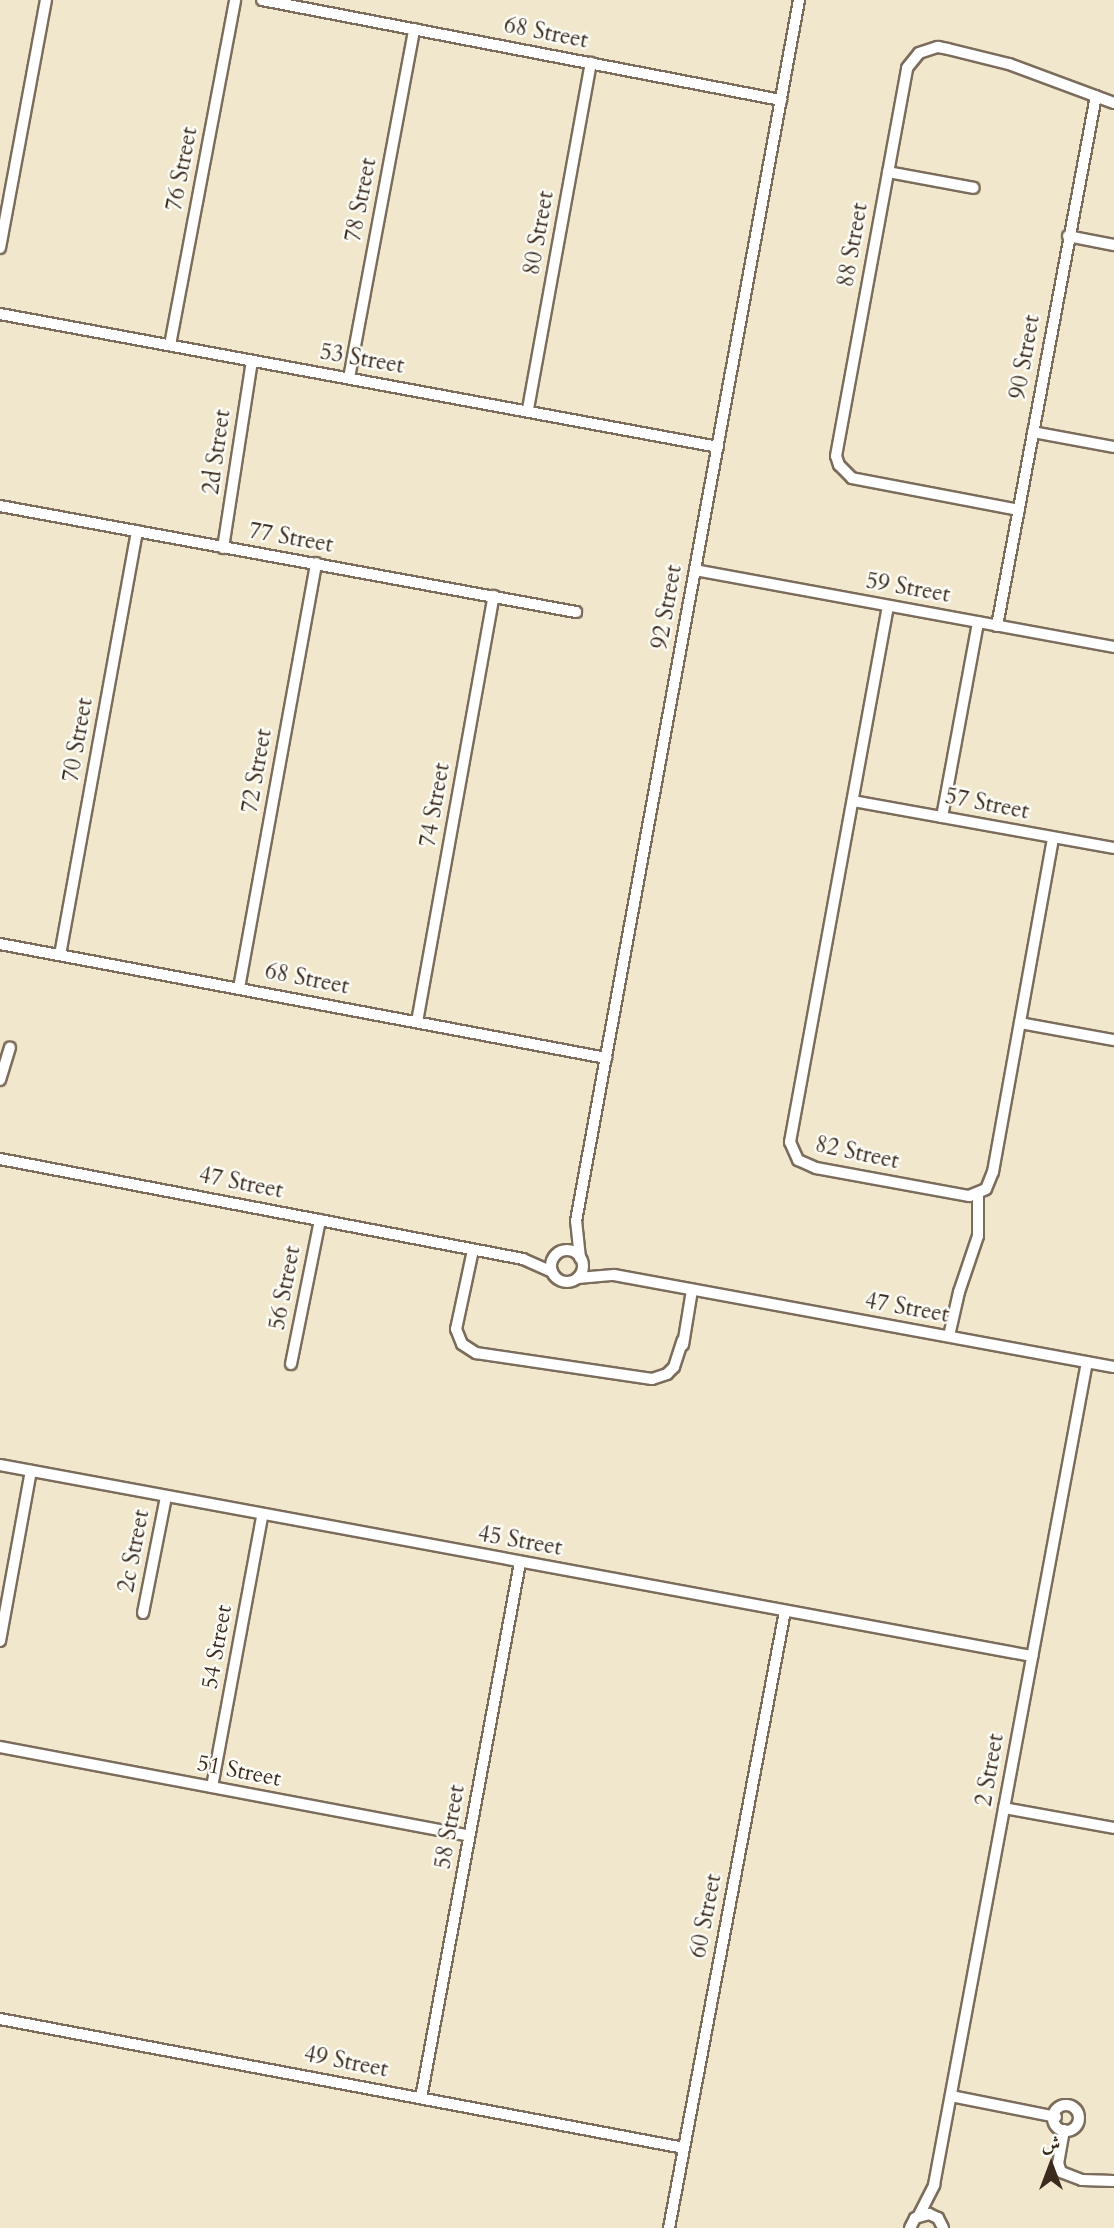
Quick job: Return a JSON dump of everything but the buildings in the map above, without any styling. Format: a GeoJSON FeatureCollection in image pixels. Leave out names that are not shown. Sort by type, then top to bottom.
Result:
{"type":"FeatureCollection","features":[{"type":"Feature","properties":{"kind":"street"},"geometry":{"type":"LineString","coordinates":[[0,248],[46,0]]}},
{"type":"Feature","properties":{"kind":"street","name":"76 Street"},"geometry":{"type":"LineString","coordinates":[[170,345],[235,0]]}},
{"type":"Feature","properties":{"kind":"street","name":"68 Street"},"geometry":{"type":"LineString","coordinates":[[262,0],[781,100]]}},
{"type":"Feature","properties":{"kind":"street","name":"92 Street"},"geometry":{"type":"LineString","coordinates":[[581,1259],[576,1221],[799,0]]}},
{"type":"Feature","properties":{"kind":"street","name":"78 Street"},"geometry":{"type":"LineString","coordinates":[[349,378],[414,29]]}},
{"type":"Feature","properties":{"kind":"street","name":"88 Street"},"geometry":{"type":"LineString","coordinates":[[1019,510],[861,481],[852,478],[839,465],[837,446],[907,68],[919,53],[928,48],[948,48],[989,58],[1114,103]]}},
{"type":"Feature","properties":{"kind":"street","name":"80 Street"},"geometry":{"type":"LineString","coordinates":[[528,409],[591,63]]}},
{"type":"Feature","properties":{"kind":"street","name":"90 Street"},"geometry":{"type":"LineString","coordinates":[[997,626],[1096,96]]}},
{"type":"Feature","properties":{"kind":"street"},"geometry":{"type":"LineString","coordinates":[[888,172],[974,188]]}},
{"type":"Feature","properties":{"kind":"street"},"geometry":{"type":"LineString","coordinates":[[1068,236],[1114,244]]}},
{"type":"Feature","properties":{"kind":"street","name":"53 Street"},"geometry":{"type":"LineString","coordinates":[[0,314],[528,409],[718,447]]}},
{"type":"Feature","properties":{"kind":"street","name":"2d Street"},"geometry":{"type":"LineString","coordinates":[[223,548],[252,361]]}},
{"type":"Feature","properties":{"kind":"street"},"geometry":{"type":"LineString","coordinates":[[1033,432],[1114,447]]}},
{"type":"Feature","properties":{"kind":"street","name":"77 Street"},"geometry":{"type":"LineString","coordinates":[[0,506],[576,612]]}},
{"type":"Feature","properties":{"kind":"street","name":"70 Street"},"geometry":{"type":"LineString","coordinates":[[60,955],[137,531]]}},
{"type":"Feature","properties":{"kind":"street","name":"72 Street"},"geometry":{"type":"LineString","coordinates":[[239,988],[316,563]]}},
{"type":"Feature","properties":{"kind":"street","name":"59 Street"},"geometry":{"type":"LineString","coordinates":[[695,570],[1114,648]]}},
{"type":"Feature","properties":{"kind":"street","name":"74 Street"},"geometry":{"type":"LineString","coordinates":[[417,1022],[495,596]]}},
{"type":"Feature","properties":{"kind":"street","name":"82 Street"},"geometry":{"type":"LineString","coordinates":[[888,606],[790,1142],[792,1152],[798,1160],[816,1168],[969,1196],[978,1194]]}},
{"type":"Feature","properties":{"kind":"street"},"geometry":{"type":"LineString","coordinates":[[942,817],[978,622]]}},
{"type":"Feature","properties":{"kind":"street","name":"57 Street"},"geometry":{"type":"LineString","coordinates":[[853,801],[1114,848]]}},
{"type":"Feature","properties":{"kind":"street"},"geometry":{"type":"LineString","coordinates":[[949,1336],[959,1292],[978,1236],[978,1194],[991,1181],[1053,838]]}},
{"type":"Feature","properties":{"kind":"street","name":"68 Street"},"geometry":{"type":"LineString","coordinates":[[0,944],[606,1058]]}},
{"type":"Feature","properties":{"kind":"street"},"geometry":{"type":"LineString","coordinates":[[1020,1023],[1114,1040]]}},
{"type":"Feature","properties":{"kind":"street"},"geometry":{"type":"LineString","coordinates":[[0,1080],[10,1047]]}},
{"type":"Feature","properties":{"kind":"street","name":"47 Street"},"geometry":{"type":"LineString","coordinates":[[0,1159],[523,1259],[552,1272]]}},
{"type":"Feature","properties":{"kind":"street","name":"56 Street"},"geometry":{"type":"LineString","coordinates":[[291,1364],[320,1220]]}},
{"type":"Feature","properties":{"kind":"street","name":"92 Street"},"geometry":{"type":"LineString","coordinates":[[558,1252],[576,1221]]}},
{"type":"Feature","properties":{"kind":"street"},"geometry":{"type":"LineString","coordinates":[[473,1250],[462,1327],[466,1337],[477,1348],[498,1355],[614,1375],[647,1379],[662,1376],[677,1362],[692,1290]]}},
{"type":"Feature","properties":{"kind":"street"},"geometry":{"type":"LineString","coordinates":[[570,1251],[581,1259],[583,1269],[578,1278],[563,1282],[552,1272],[551,1261],[558,1252],[570,1251]]}},
{"type":"Feature","properties":{"kind":"street","name":"47 Street"},"geometry":{"type":"LineString","coordinates":[[523,1259],[558,1252]]}},
{"type":"Feature","properties":{"kind":"street","name":"47 Street"},"geometry":{"type":"LineString","coordinates":[[581,1259],[614,1276]]}},
{"type":"Feature","properties":{"kind":"street","name":"47 Street"},"geometry":{"type":"LineString","coordinates":[[578,1278],[614,1276],[1114,1367]]}},
{"type":"Feature","properties":{"kind":"street","name":"2 Street"},"geometry":{"type":"LineString","coordinates":[[910,2228],[934,2185],[1087,1362]]}},
{"type":"Feature","properties":{"kind":"street","name":"45 Street"},"geometry":{"type":"LineString","coordinates":[[0,1465],[262,1516],[1032,1656]]}},
{"type":"Feature","properties":{"kind":"street"},"geometry":{"type":"LineString","coordinates":[[0,1641],[31,1471]]}},
{"type":"Feature","properties":{"kind":"street","name":"2c Street"},"geometry":{"type":"LineString","coordinates":[[143,1613],[166,1497]]}},
{"type":"Feature","properties":{"kind":"street","name":"54 Street"},"geometry":{"type":"LineString","coordinates":[[212,1787],[262,1516]]}},
{"type":"Feature","properties":{"kind":"street","name":"58 Street"},"geometry":{"type":"LineString","coordinates":[[421,2098],[520,1563]]}},
{"type":"Feature","properties":{"kind":"street","name":"60 Street"},"geometry":{"type":"LineString","coordinates":[[669,2228],[785,1611]]}},
{"type":"Feature","properties":{"kind":"street","name":"51 Street"},"geometry":{"type":"LineString","coordinates":[[0,1747],[469,1836]]}},
{"type":"Feature","properties":{"kind":"street"},"geometry":{"type":"LineString","coordinates":[[1004,1808],[1114,1828]]}},
{"type":"Feature","properties":{"kind":"street","name":"49 Street"},"geometry":{"type":"LineString","coordinates":[[0,2019],[684,2148]]}},
{"type":"Feature","properties":{"kind":"street"},"geometry":{"type":"LineString","coordinates":[[951,2096],[1056,2117]]}},
{"type":"Feature","properties":{"kind":"street"},"geometry":{"type":"LineString","coordinates":[[1059,2106],[1078,2110],[1075,2128],[1064,2130],[1055,2127],[1059,2106]]}},
{"type":"Feature","properties":{"kind":"street"},"geometry":{"type":"LineString","coordinates":[[1064,2130],[1058,2163],[1061,2172],[1082,2180],[1114,2181]]}},
{"type":"Feature","properties":{"kind":"street","name":"2 Street"},"geometry":{"type":"LineString","coordinates":[[934,2185],[943,2224]]}},
{"type":"Feature","properties":{"kind":"street"},"geometry":{"type":"LineString","coordinates":[[919,2216],[929,2214],[943,2224]]}}]}
